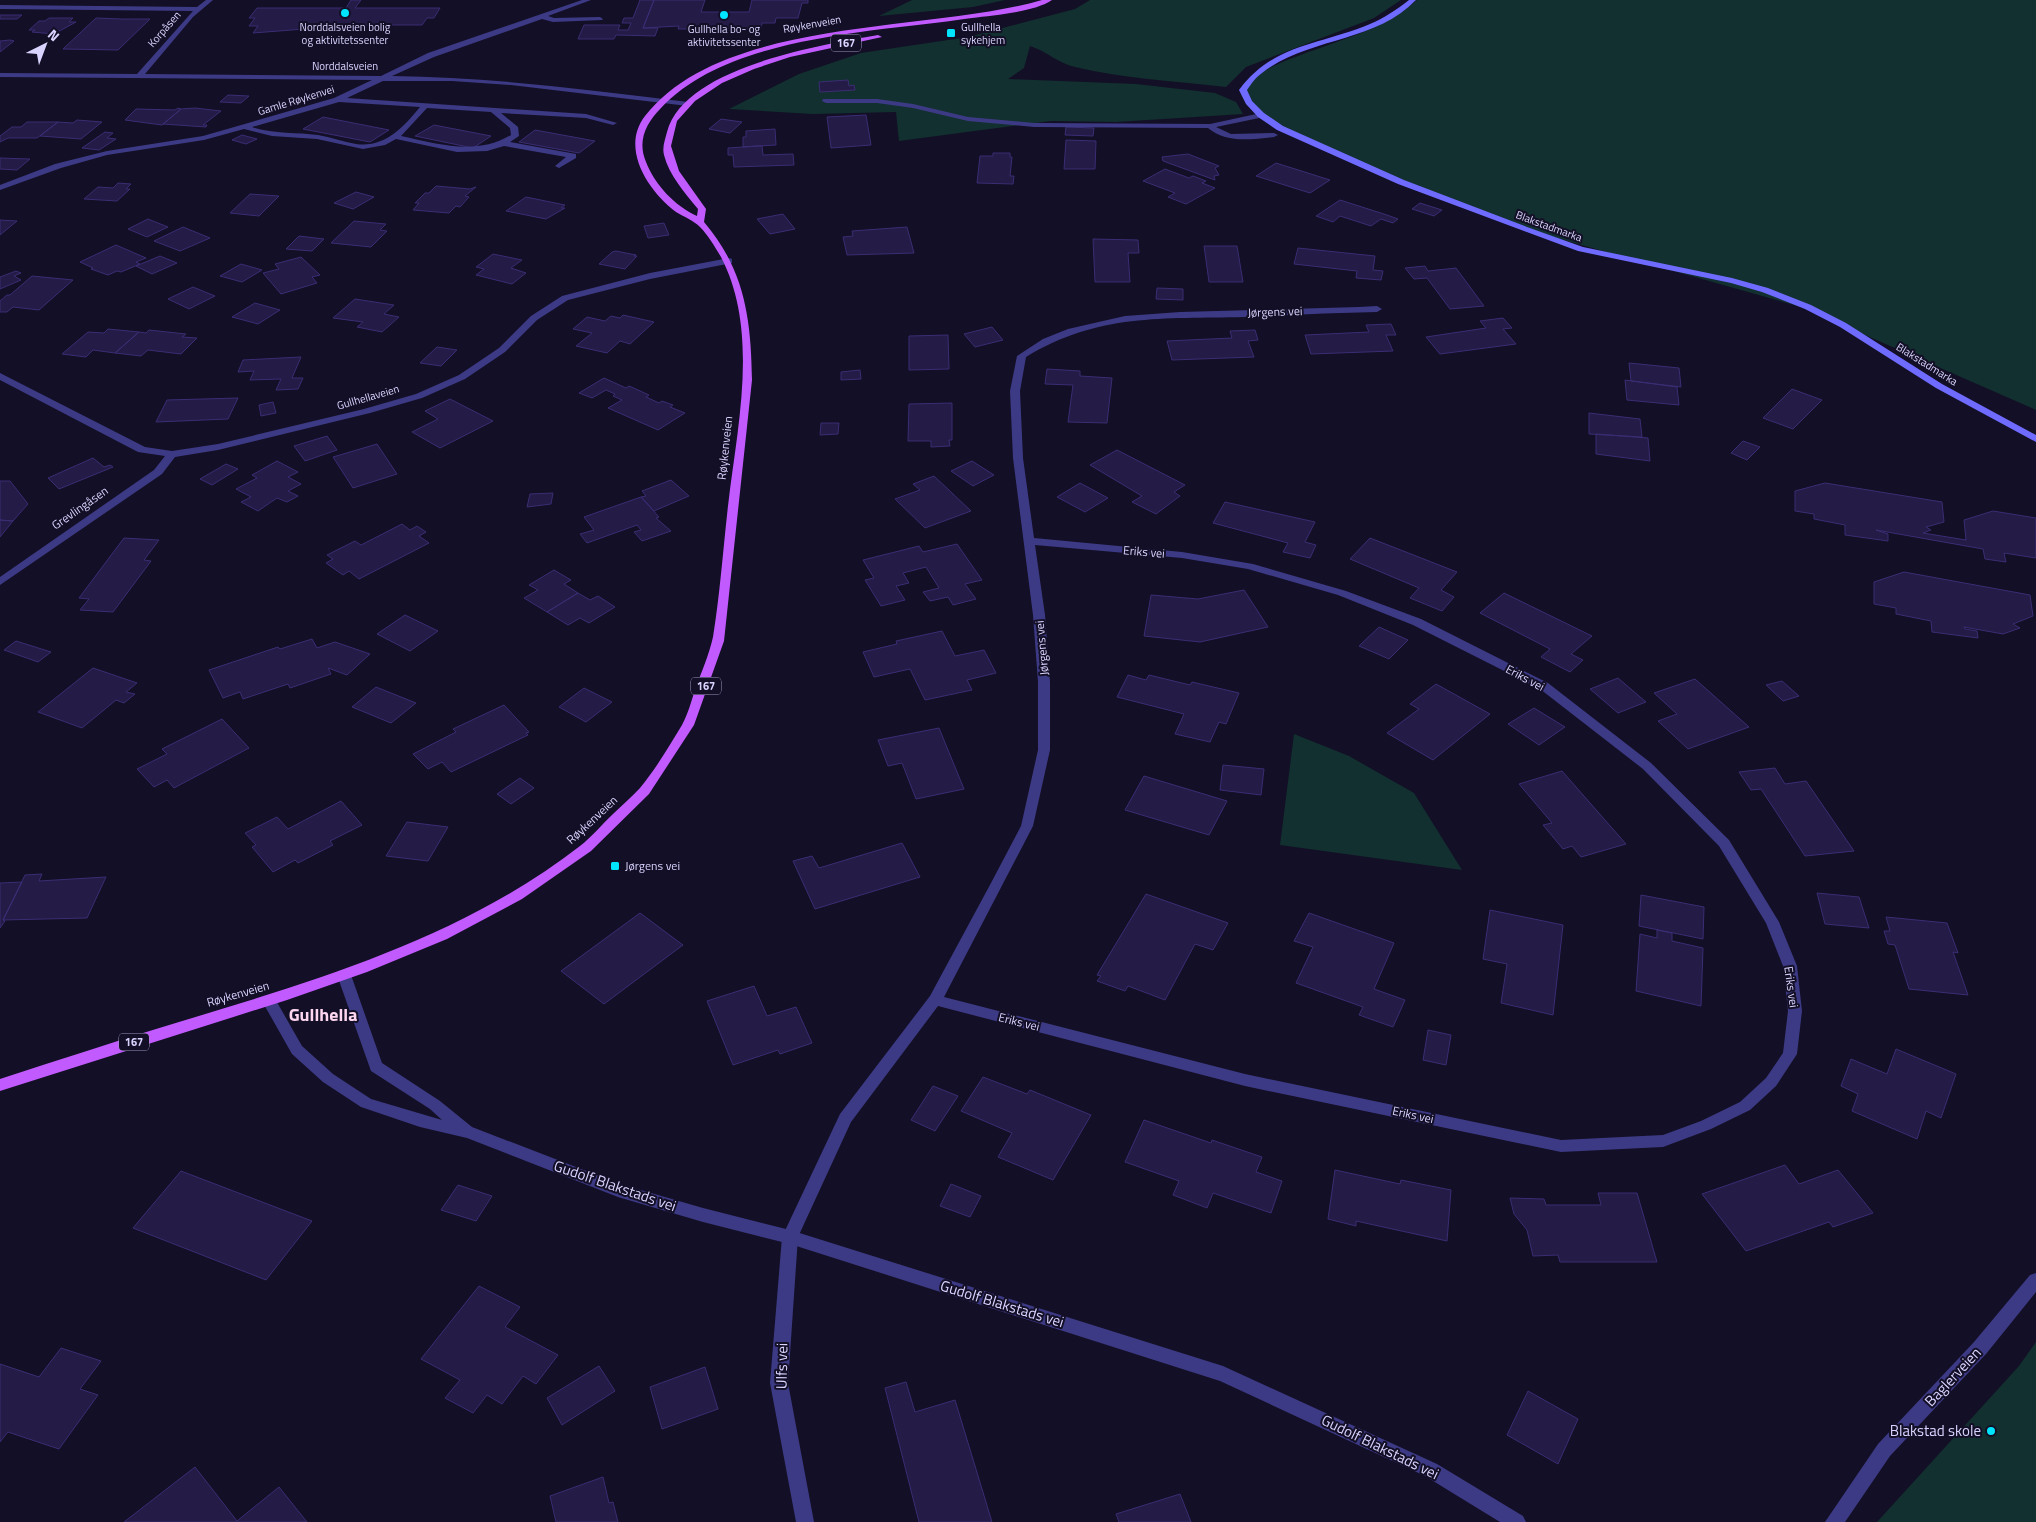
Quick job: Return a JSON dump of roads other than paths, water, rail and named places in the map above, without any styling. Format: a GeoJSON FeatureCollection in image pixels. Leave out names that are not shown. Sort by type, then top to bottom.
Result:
{"type":"FeatureCollection","features":[{"type":"Feature","properties":{"kind":"main road","name":"Røykenveien"},"geometry":{"type":"LineString","coordinates":[[700,222],[702,209],[675,170],[667,147],[671,127],[688,104],[702,92],[736,74],[791,54],[955,24],[1049,0]]}},
{"type":"Feature","properties":{"kind":"main road","name":"Blakstadmarka"},"geometry":{"type":"LineString","coordinates":[[1412,0],[1384,21],[1292,53],[1262,68],[1249,78],[1243,90],[1249,102],[1262,115],[1280,128],[1305,140],[1401,182],[1548,239],[1590,252],[1732,280],[1766,290],[1808,307],[1843,325],[1939,386],[2036,439]]}},
{"type":"Feature","properties":{"kind":"main road","name":"Røykenveien"},"geometry":{"type":"LineString","coordinates":[[0,1085],[269,1001],[422,946],[512,900],[554,873],[591,843],[634,800],[671,753],[690,720],[709,679],[718,640],[746,396],[745,330],[739,292],[729,261],[700,222],[681,212],[655,183],[640,158],[637,144],[641,127],[662,100],[693,78],[714,68],[781,45],[834,35],[1015,10]]}},
{"type":"Feature","properties":{"kind":"street","name":"Korpåsen"},"geometry":{"type":"LineString","coordinates":[[139,76],[197,9],[210,0]]}},
{"type":"Feature","properties":{"kind":"street","name":"Gamle Røykenvei"},"geometry":{"type":"LineString","coordinates":[[0,188],[58,166],[107,153],[204,138],[337,100],[430,55],[587,0]]}},
{"type":"Feature","properties":{"kind":"street"},"geometry":{"type":"LineString","coordinates":[[0,7],[197,9]]}},
{"type":"Feature","properties":{"kind":"street"},"geometry":{"type":"LineString","coordinates":[[541,16],[553,20],[600,19]]}},
{"type":"Feature","properties":{"kind":"street","name":"Norddalsveien"},"geometry":{"type":"LineString","coordinates":[[0,76],[387,77],[511,83],[688,104]]}},
{"type":"Feature","properties":{"kind":"street"},"geometry":{"type":"LineString","coordinates":[[337,100],[586,116],[613,123]]}},
{"type":"Feature","properties":{"kind":"street"},"geometry":{"type":"LineString","coordinates":[[826,101],[878,101],[912,106],[968,119],[1034,125],[1210,126],[1262,115]]}},
{"type":"Feature","properties":{"kind":"street"},"geometry":{"type":"LineString","coordinates":[[245,127],[265,134],[317,137],[363,147],[396,137],[405,130],[425,106]]}},
{"type":"Feature","properties":{"kind":"street"},"geometry":{"type":"LineString","coordinates":[[396,137],[470,151],[492,148],[505,144],[515,136],[514,127],[494,111]]}},
{"type":"Feature","properties":{"kind":"street"},"geometry":{"type":"LineString","coordinates":[[1210,126],[1216,133],[1230,137],[1274,135]]}},
{"type":"Feature","properties":{"kind":"street"},"geometry":{"type":"LineString","coordinates":[[505,144],[573,156],[559,166]]}},
{"type":"Feature","properties":{"kind":"street","name":"Gullhellaveien"},"geometry":{"type":"LineString","coordinates":[[0,376],[142,450],[172,454],[218,448],[271,436],[419,396],[462,377],[502,350],[534,318],[565,298],[650,276],[729,261]]}},
{"type":"Feature","properties":{"kind":"street","name":"Jørgens vei"},"geometry":{"type":"LineString","coordinates":[[790,1237],[845,1118],[935,1000],[1027,826],[1044,750],[1044,682],[1039,615],[1018,458],[1015,391],[1022,356],[1040,342],[1064,332],[1120,318],[1376,309]]}},
{"type":"Feature","properties":{"kind":"street","name":"Grevlingåsen"},"geometry":{"type":"LineString","coordinates":[[0,582],[158,472],[172,454]]}},
{"type":"Feature","properties":{"kind":"street","name":"Eriks vei"},"geometry":{"type":"LineString","coordinates":[[935,1000],[1245,1080],[1561,1146],[1664,1141],[1706,1125],[1745,1106],[1771,1082],[1790,1054],[1796,1011],[1790,966],[1772,922],[1724,843],[1647,766],[1544,686],[1417,622],[1342,593],[1250,566],[1182,555],[1028,541]]}},
{"type":"Feature","properties":{"kind":"street","name":"Gudolf Blakstads vei"},"geometry":{"type":"LineString","coordinates":[[344,974],[376,1067],[435,1105],[468,1132]]}},
{"type":"Feature","properties":{"kind":"street","name":"Gudolf Blakstads vei"},"geometry":{"type":"LineString","coordinates":[[269,1001],[298,1050],[328,1078],[366,1103],[420,1121],[468,1132],[618,1190],[703,1215],[790,1237],[1224,1374],[1431,1470],[1517,1522]]}},
{"type":"Feature","properties":{"kind":"street","name":"Ulfs vei"},"geometry":{"type":"LineString","coordinates":[[790,1237],[779,1383],[805,1522]]}},
{"type":"Feature","properties":{"kind":"street","name":"Baglerveien"},"geometry":{"type":"LineString","coordinates":[[1834,1522],[1884,1450],[1980,1348],[2036,1280]]}},
{"type":"Feature","properties":{"kind":"place","name":"Norddalsveien bolig og aktivitetssenter"},"geometry":{"type":"Point","coordinates":[345,13]}},
{"type":"Feature","properties":{"kind":"place","name":"Gullhella bo- og aktivitetssenter"},"geometry":{"type":"Point","coordinates":[724,15]}},
{"type":"Feature","properties":{"kind":"place","name":"Gullhella sykehjem"},"geometry":{"type":"Point","coordinates":[951,33]}},
{"type":"Feature","properties":{"kind":"place","name":"Jørgens vei"},"geometry":{"type":"Point","coordinates":[615,866]}},
{"type":"Feature","properties":{"kind":"place","name":"Blakstad skole"},"geometry":{"type":"Point","coordinates":[1991,1431]}},
{"type":"Feature","properties":{"kind":"district","name":"Gullhella"},"geometry":{"type":"Point","coordinates":[323,1015]}}]}
